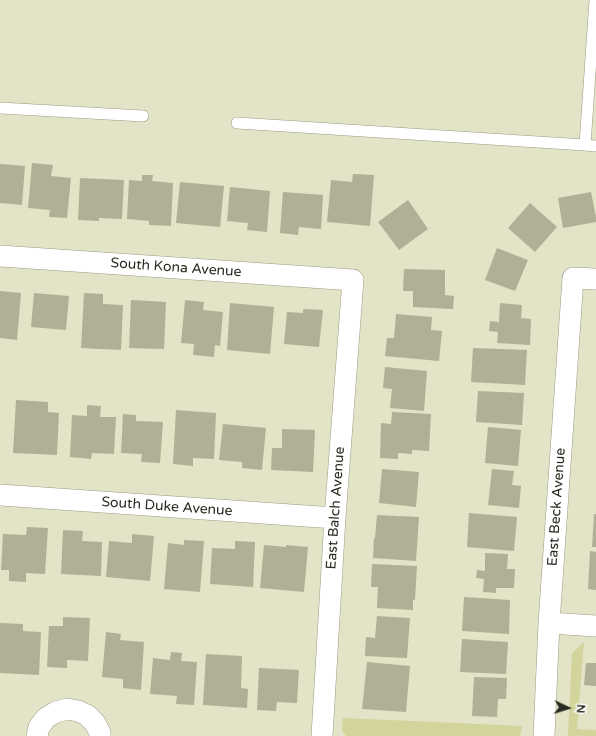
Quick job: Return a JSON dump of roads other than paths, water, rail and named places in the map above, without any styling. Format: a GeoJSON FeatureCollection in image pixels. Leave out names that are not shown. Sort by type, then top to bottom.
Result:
{"type":"FeatureCollection","features":[{"type":"Feature","properties":{"kind":"street","name":"South Kona Avenue"},"geometry":{"type":"LineString","coordinates":[[0,256],[352,280]]}},
{"type":"Feature","properties":{"kind":"street","name":"East Beck Avenue"},"geometry":{"type":"LineString","coordinates":[[544,736],[549,623],[573,278],[596,279]]}},
{"type":"Feature","properties":{"kind":"street","name":"East Balch Avenue"},"geometry":{"type":"LineString","coordinates":[[322,736],[335,518],[352,280]]}},
{"type":"Feature","properties":{"kind":"street","name":"South Duke Avenue"},"geometry":{"type":"LineString","coordinates":[[0,495],[335,518]]}},
{"type":"Feature","properties":{"kind":"street"},"geometry":{"type":"LineString","coordinates":[[549,623],[596,626]]}},
{"type":"Feature","properties":{"kind":"street"},"geometry":{"type":"LineString","coordinates":[[37,736],[39,727],[46,718],[56,712],[67,709],[78,711],[87,715],[95,723],[100,736]]}},
{"type":"Feature","properties":{"kind":"lane"},"geometry":{"type":"LineString","coordinates":[[237,123],[590,146],[595,0]]}},
{"type":"Feature","properties":{"kind":"lane"},"geometry":{"type":"LineString","coordinates":[[0,108],[143,116]]}}]}
